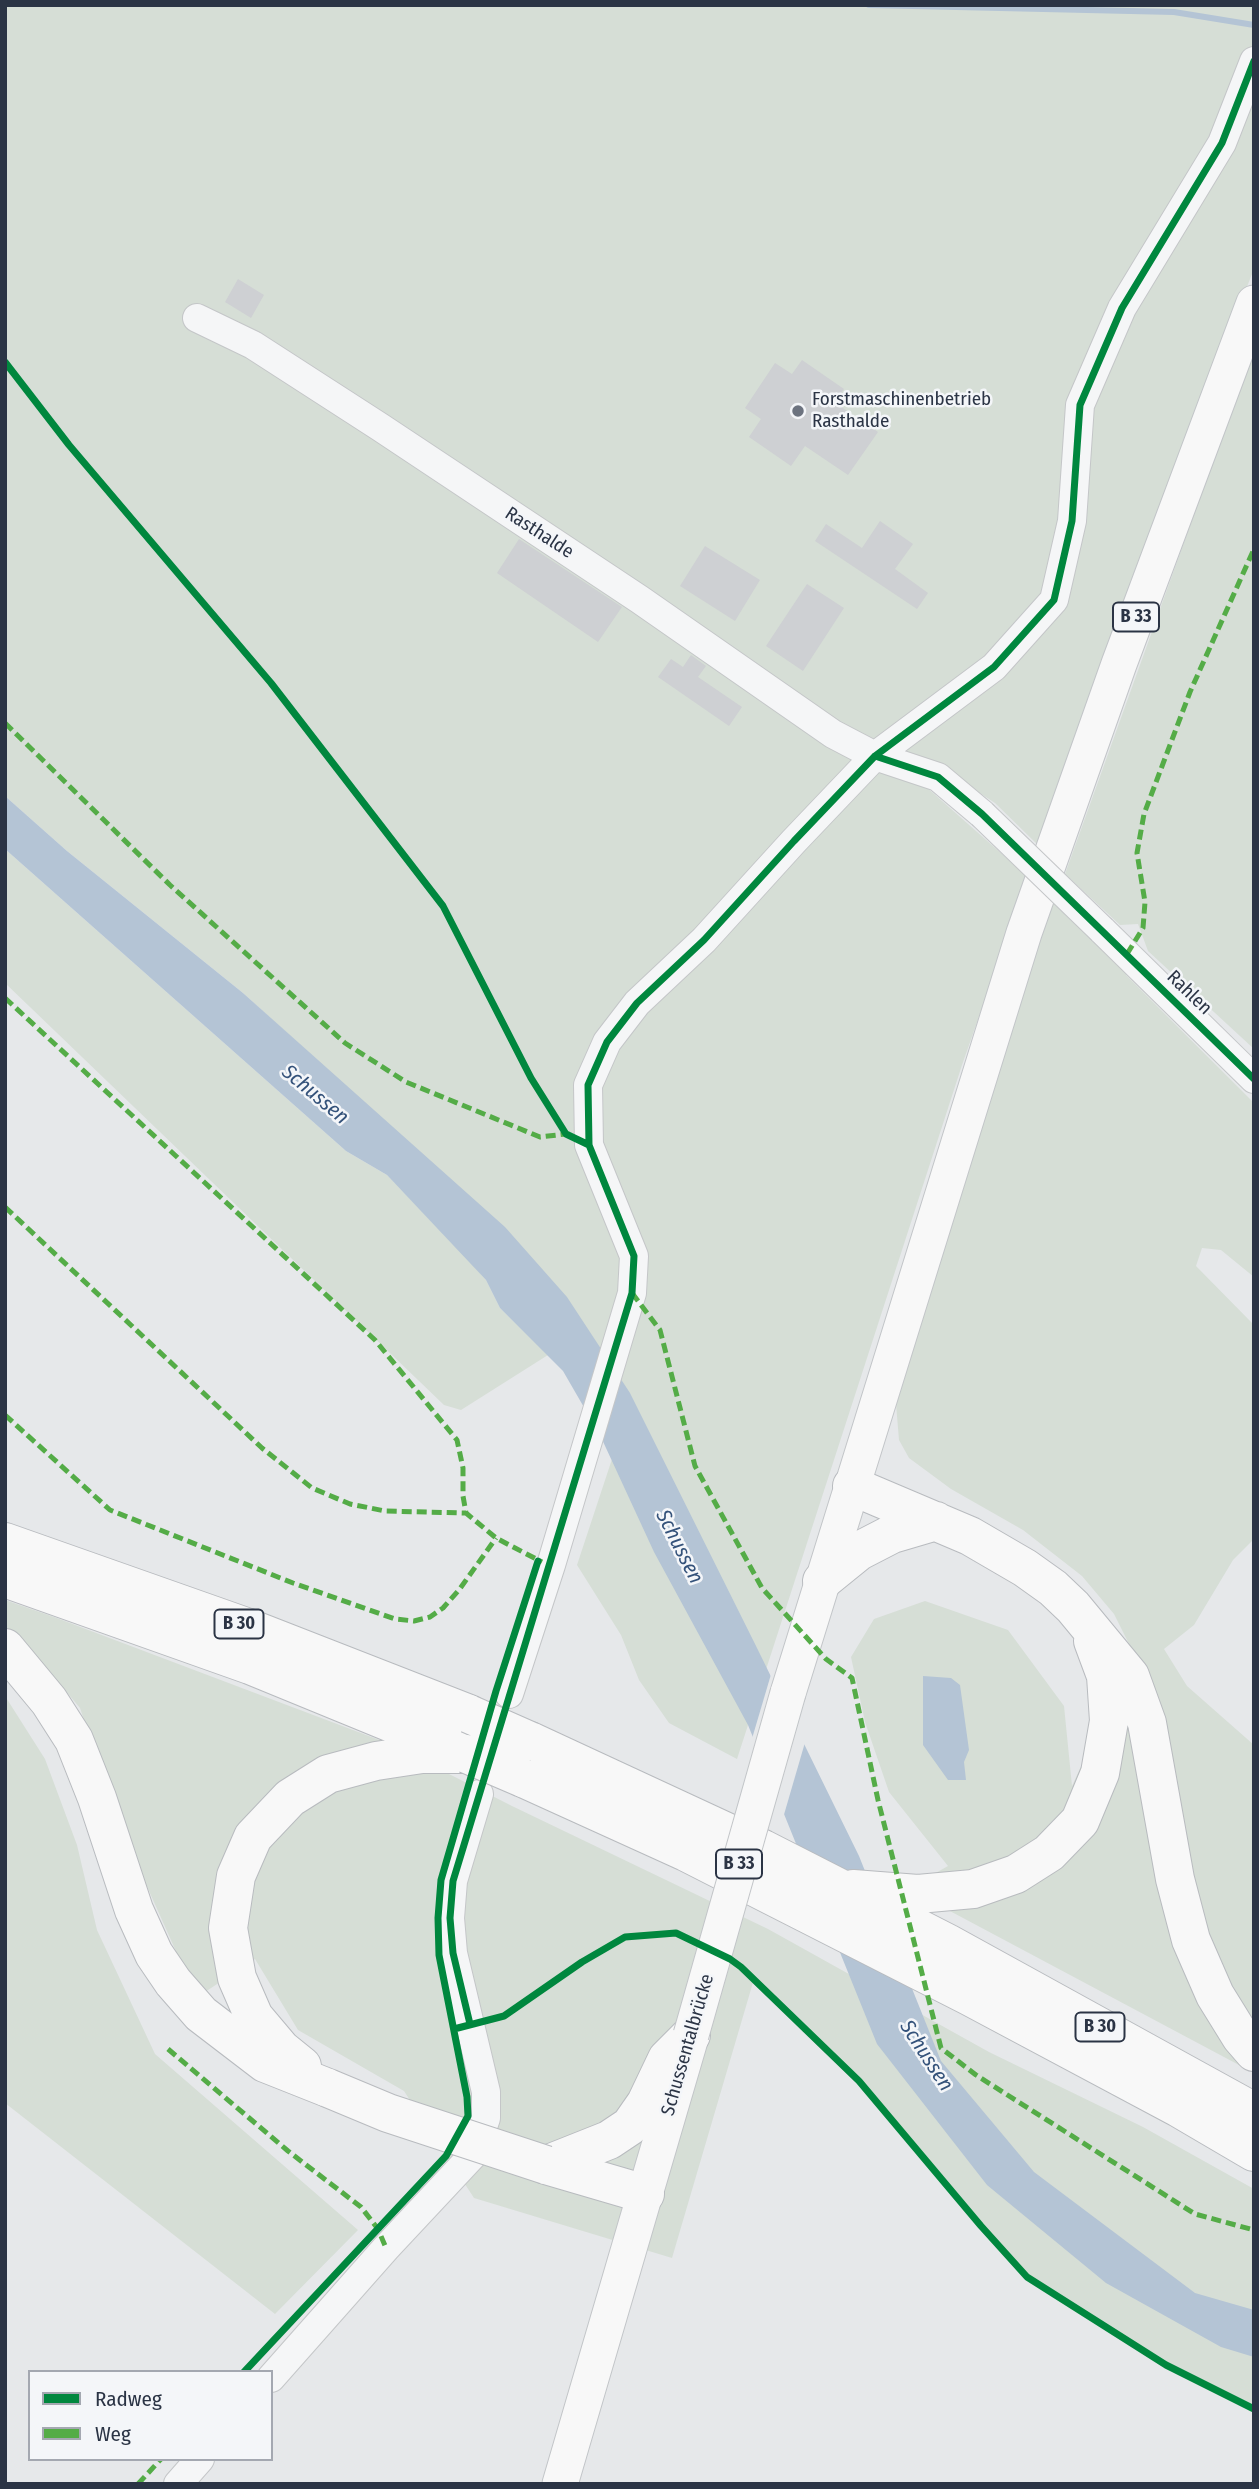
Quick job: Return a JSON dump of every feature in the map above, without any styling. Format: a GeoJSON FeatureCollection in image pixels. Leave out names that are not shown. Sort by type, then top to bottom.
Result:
{"type":"FeatureCollection","features":[{"type":"Feature","properties":{"kind":"highway"},"geometry":{"type":"LineString","coordinates":[[852,1486],[991,1546],[1025,1568],[1061,1595],[1130,1676],[1147,1723],[1175,1879],[1191,1940],[1215,1995],[1241,2037],[1254,2052]]}},
{"type":"Feature","properties":{"kind":"highway"},"geometry":{"type":"LineString","coordinates":[[822,1581],[859,1551],[892,1534],[936,1521]]}},
{"type":"Feature","properties":{"kind":"highway","name":"B 30"},"geometry":{"type":"LineString","coordinates":[[5,1542],[246,1627],[469,1714],[530,1741],[763,1849],[947,1943],[1254,2112]]}},
{"type":"Feature","properties":{"kind":"highway","name":"B 30"},"geometry":{"type":"LineString","coordinates":[[5,1578],[250,1665],[523,1778],[686,1852],[969,1996],[1254,2151]]}},
{"type":"Feature","properties":{"kind":"highway"},"geometry":{"type":"LineString","coordinates":[[835,1887],[918,1894],[972,1889],[1016,1874],[1049,1853],[1080,1821],[1100,1773],[1110,1721],[1106,1676],[1087,1626]]}},
{"type":"Feature","properties":{"kind":"highway"},"geometry":{"type":"LineString","coordinates":[[5,1648],[49,1701],[74,1740],[97,1798],[134,1910],[154,1954],[173,1982],[201,2014],[265,2063],[387,2113],[645,2194]]}},
{"type":"Feature","properties":{"kind":"highway"},"geometry":{"type":"LineString","coordinates":[[328,2088],[282,2049],[254,2017],[237,1978],[228,1928],[236,1876],[253,1837],[290,1798],[328,1774],[376,1761],[422,1755],[467,1754]]}},
{"type":"Feature","properties":{"kind":"highway"},"geometry":{"type":"LineString","coordinates":[[546,2165],[609,2140],[630,2126],[646,2103],[667,2059],[691,2035]]}},
{"type":"Feature","properties":{"kind":"main road","name":"B 33"},"geometry":{"type":"LineString","coordinates":[[852,1486],[1024,933],[1128,638],[1254,303]]}},
{"type":"Feature","properties":{"kind":"main road","name":"Schussentalbrücke"},"geometry":{"type":"LineString","coordinates":[[560,2484],[788,1693],[852,1486]]}},
{"type":"Feature","properties":{"kind":"street"},"geometry":{"type":"LineString","coordinates":[[509,1694],[632,1293],[634,1256],[589,1145],[588,1085],[607,1042],[637,1003],[704,940],[875,757],[994,667],[1054,600],[1072,522],[1080,405],[1122,308],[1222,143],[1254,61]]}},
{"type":"Feature","properties":{"kind":"street","name":"Rasthalde"},"geometry":{"type":"LineString","coordinates":[[197,318],[253,345],[639,599],[833,733],[875,757],[938,777],[982,814]]}},
{"type":"Feature","properties":{"kind":"street","name":"Rahlen"},"geometry":{"type":"LineString","coordinates":[[982,814],[1254,1079]]}},
{"type":"Feature","properties":{"kind":"street"},"geometry":{"type":"LineString","coordinates":[[273,2376],[473,2155],[486,2118],[486,2092],[453,1953],[450,1918],[453,1881],[479,1794]]}},
{"type":"Feature","properties":{"kind":"street"},"geometry":{"type":"LineString","coordinates":[[178,2484],[198,2461]]}},
{"type":"Feature","properties":{"kind":"shaded area"},"geometry":{"type":"Polygon","coordinates":[[[5,5],[1254,5],[1254,269],[1131,580],[1041,848],[995,803],[937,765],[924,785],[1028,877],[962,1065],[737,1759],[669,1723],[639,1680],[621,1635],[577,1565],[615,1450],[629,1393],[367,1106],[243,993],[67,851],[5,796],[5,5]]]}},
{"type":"Feature","properties":{"kind":"shaded area"},"geometry":{"type":"Polygon","coordinates":[[[1254,347],[1254,1049],[1148,951],[1138,924],[1120,925],[1065,874],[1254,347]]]}},
{"type":"Feature","properties":{"kind":"shaded area"},"geometry":{"type":"Polygon","coordinates":[[[5,849],[346,1151],[387,1175],[486,1280],[500,1308],[548,1355],[461,1410],[444,1405],[5,983],[5,849]]]}},
{"type":"Feature","properties":{"kind":"shaded area"},"geometry":{"type":"Polygon","coordinates":[[[1052,898],[1132,969],[1126,975],[1254,1103],[1254,1277],[1221,1250],[1202,1248],[1196,1266],[1254,1325],[1254,1539],[1233,1560],[1194,1625],[1164,1649],[1187,1686],[1254,1745],[1254,2073],[918,1894],[1049,1853],[1133,1652],[1114,1614],[1082,1576],[1023,1530],[951,1489],[909,1458],[899,1440],[896,1404],[1052,898]]]}},
{"type":"Feature","properties":{"kind":"shaded area"},"geometry":{"type":"Polygon","coordinates":[[[5,1600],[390,1744],[768,1929],[989,2052],[1143,2127],[1254,2189],[1254,2409],[1166,2365],[1027,2277],[859,2081],[754,1979],[672,2258],[474,2198],[404,2091],[298,2030],[255,1959],[205,1992],[183,1967],[120,1826],[80,1708],[22,1639],[5,1626],[5,1600]]]}},
{"type":"Feature","properties":{"kind":"shaded area"},"geometry":{"type":"Polygon","coordinates":[[[925,1601],[1008,1630],[1064,1706],[1072,1786],[1094,1738],[1055,1832],[974,1875],[932,1875],[948,1866],[889,1792],[865,1722],[851,1657],[874,1619],[925,1601]]]}},
{"type":"Feature","properties":{"kind":"shaded area"},"geometry":{"type":"Polygon","coordinates":[[[5,1696],[45,1759],[77,1845],[97,1930],[155,2054],[358,2230],[275,2314],[5,2103],[5,1696]]]}},
{"type":"Feature","properties":{"kind":"water","name":"Schussen"},"geometry":{"type":"Polygon","coordinates":[[[5,796],[67,851],[243,993],[505,1227],[567,1297],[630,1393],[859,1856],[941,2061],[1034,2172],[1195,2293],[1254,2310],[1254,2357],[1221,2347],[1106,2283],[987,2185],[877,2044],[748,1725],[654,1552],[600,1435],[563,1371],[500,1308],[486,1280],[387,1175],[346,1151],[5,849],[5,796]]]}},
{"type":"Feature","properties":{"kind":"water"},"geometry":{"type":"Polygon","coordinates":[[[923,1676],[951,1678],[960,1685],[969,1750],[964,1762],[966,1780],[948,1780],[923,1745],[923,1676]]]}},
{"type":"Feature","properties":{"kind":"pier"},"geometry":{"type":"Polygon","coordinates":[[[772,1671],[806,1739],[783,1818],[751,1742],[772,1671]]]}},
{"type":"Feature","properties":{"kind":"building"},"geometry":{"type":"Polygon","coordinates":[[[238,279],[264,295],[251,318],[225,302],[238,279]]]}},
{"type":"Feature","properties":{"kind":"building"},"geometry":{"type":"Polygon","coordinates":[[[802,360],[844,389],[834,402],[878,432],[848,475],[805,446],[791,466],[749,437],[761,419],[745,408],[775,363],[792,374],[802,360]]]}},
{"type":"Feature","properties":{"kind":"building"},"geometry":{"type":"Polygon","coordinates":[[[880,521],[913,544],[895,569],[928,593],[917,609],[815,541],[826,524],[862,548],[880,521]]]}},
{"type":"Feature","properties":{"kind":"building"},"geometry":{"type":"Polygon","coordinates":[[[519,539],[622,607],[598,642],[497,573],[519,539]]]}},
{"type":"Feature","properties":{"kind":"building"},"geometry":{"type":"Polygon","coordinates":[[[705,546],[760,580],[735,621],[680,586],[705,546]]]}},
{"type":"Feature","properties":{"kind":"building"},"geometry":{"type":"Polygon","coordinates":[[[807,584],[844,608],[803,671],[766,646],[807,584]]]}},
{"type":"Feature","properties":{"kind":"building"},"geometry":{"type":"Polygon","coordinates":[[[691,655],[706,666],[698,677],[742,707],[729,726],[658,677],[671,659],[683,667],[691,655]]]}},
{"type":"Feature","properties":{"kind":"waterway"},"geometry":{"type":"LineString","coordinates":[[869,5],[1174,12],[1254,25]]}},
{"type":"Feature","properties":{"kind":"marked path"},"geometry":{"type":"LineString","coordinates":[[1127,954],[1143,928],[1145,902],[1137,853],[1144,814],[1190,692],[1254,549]]}},
{"type":"Feature","properties":{"kind":"marked path"},"geometry":{"type":"LineString","coordinates":[[5,723],[170,885],[345,1043],[406,1082],[540,1137],[566,1134]]}},
{"type":"Feature","properties":{"kind":"marked path"},"geometry":{"type":"LineString","coordinates":[[5,998],[375,1340],[457,1440],[463,1468],[466,1513],[496,1538],[542,1562]]}},
{"type":"Feature","properties":{"kind":"marked path"},"geometry":{"type":"LineString","coordinates":[[5,1207],[262,1448],[312,1488],[350,1504],[385,1511],[466,1513]]}},
{"type":"Feature","properties":{"kind":"marked path"},"geometry":{"type":"LineString","coordinates":[[632,1293],[660,1330],[695,1466],[762,1588],[826,1659],[852,1678],[878,1800],[941,2048],[976,2075],[1195,2214],[1254,2230]]}},
{"type":"Feature","properties":{"kind":"marked path"},"geometry":{"type":"LineString","coordinates":[[5,1415],[110,1510],[293,1583],[395,1619],[414,1621],[430,1617],[443,1608],[496,1538]]}},
{"type":"Feature","properties":{"kind":"marked path"},"geometry":{"type":"LineString","coordinates":[[168,2049],[288,2151],[361,2207],[378,2229],[386,2248]]}},
{"type":"Feature","properties":{"kind":"marked path"},"geometry":{"type":"LineString","coordinates":[[138,2484],[159,2461]]}},
{"type":"Feature","properties":{"kind":"cycle path"},"geometry":{"type":"LineString","coordinates":[[470,2024],[453,1953],[450,1918],[453,1881],[632,1293],[634,1256],[589,1145],[588,1085],[607,1042],[637,1003],[704,940],[875,756],[994,667],[1054,600],[1072,521],[1080,405],[1122,308],[1222,143],[1254,61]]}},
{"type":"Feature","properties":{"kind":"cycle path"},"geometry":{"type":"LineString","coordinates":[[5,362],[69,445],[271,683],[443,906],[531,1078],[566,1134],[589,1145]]}},
{"type":"Feature","properties":{"kind":"cycle path"},"geometry":{"type":"LineString","coordinates":[[875,756],[938,777],[982,814],[1254,1079]]}},
{"type":"Feature","properties":{"kind":"cycle path"},"geometry":{"type":"LineString","coordinates":[[246,2370],[446,2156],[468,2116],[467,2097],[439,1955],[441,1880],[496,1691],[538,1561]]}},
{"type":"Feature","properties":{"kind":"cycle path"},"geometry":{"type":"LineString","coordinates":[[454,2029],[504,2016],[582,1962],[625,1937],[676,1933],[741,1967],[859,2081],[1027,2277],[1166,2365],[1254,2409]]}},
{"type":"Feature","properties":{"kind":"place","name":"Forstmaschinenbetrieb Rasthalde"},"geometry":{"type":"Point","coordinates":[798,411]}}]}
